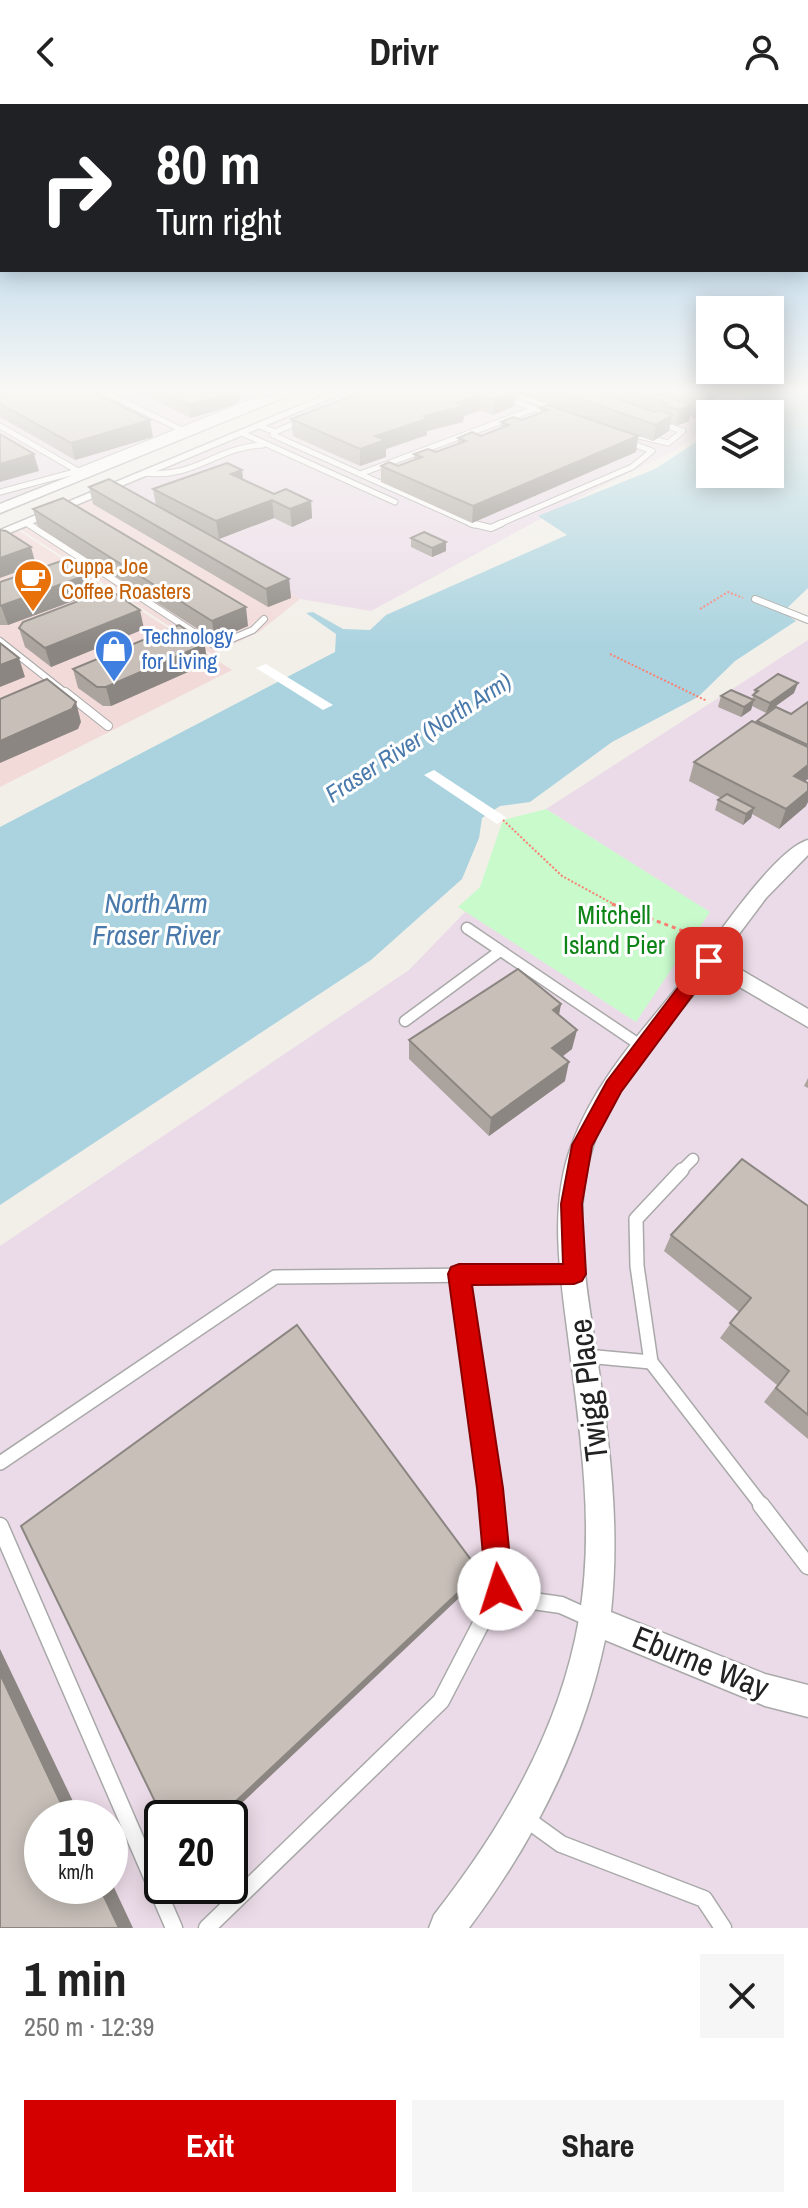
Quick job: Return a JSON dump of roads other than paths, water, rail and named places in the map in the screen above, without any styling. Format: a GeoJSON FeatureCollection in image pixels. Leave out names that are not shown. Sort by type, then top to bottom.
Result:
{"type":"FeatureCollection","features":[{"type":"Feature","properties":{"kind":"street"},"geometry":{"type":"LineString","coordinates":[[0,509],[76,475]]}},
{"type":"Feature","properties":{"kind":"street"},"geometry":{"type":"LineString","coordinates":[[0,534],[140,475]]}},
{"type":"Feature","properties":{"kind":"street","name":"Twigg Place"},"geometry":{"type":"LineString","coordinates":[[447,1928],[478,1888],[524,1817],[581,1675],[595,1621],[601,1530],[574,1274],[571,1204],[582,1145],[614,1086],[706,950],[767,883],[808,846]]}},
{"type":"Feature","properties":{"kind":"street"},"geometry":{"type":"LineString","coordinates":[[706,950],[739,976],[808,1019]]}},
{"type":"Feature","properties":{"kind":"street","name":"Eburne Way"},"geometry":{"type":"LineString","coordinates":[[595,1621],[765,1690],[808,1701]]}},
{"type":"Feature","properties":{"kind":"lane"},"geometry":{"type":"LineString","coordinates":[[0,492],[72,475]]}},
{"type":"Feature","properties":{"kind":"lane"},"geometry":{"type":"LineString","coordinates":[[335,475],[395,502]]}},
{"type":"Feature","properties":{"kind":"lane"},"geometry":{"type":"LineString","coordinates":[[362,475],[478,527],[491,528],[613,475]]}},
{"type":"Feature","properties":{"kind":"lane"},"geometry":{"type":"LineString","coordinates":[[26,523],[215,646],[253,630],[264,619]]}},
{"type":"Feature","properties":{"kind":"lane"},"geometry":{"type":"LineString","coordinates":[[755,599],[808,620]]}},
{"type":"Feature","properties":{"kind":"lane"},"geometry":{"type":"LineString","coordinates":[[0,641],[108,726]]}},
{"type":"Feature","properties":{"kind":"lane"},"geometry":{"type":"LineString","coordinates":[[467,928],[643,1047]]}},
{"type":"Feature","properties":{"kind":"lane"},"geometry":{"type":"LineString","coordinates":[[405,1021],[500,951]]}},
{"type":"Feature","properties":{"kind":"lane"},"geometry":{"type":"LineString","coordinates":[[693,1159],[636,1219],[637,1266],[651,1362],[808,1566]]}},
{"type":"Feature","properties":{"kind":"lane"},"geometry":{"type":"LineString","coordinates":[[207,1928],[441,1701],[499,1589],[490,1488],[459,1274]]}},
{"type":"Feature","properties":{"kind":"lane"},"geometry":{"type":"LineString","coordinates":[[0,1463],[275,1277],[574,1274]]}},
{"type":"Feature","properties":{"kind":"lane"},"geometry":{"type":"LineString","coordinates":[[584,1356],[651,1362]]}},
{"type":"Feature","properties":{"kind":"lane"},"geometry":{"type":"LineString","coordinates":[[0,1526],[174,1928]]}},
{"type":"Feature","properties":{"kind":"lane"},"geometry":{"type":"LineString","coordinates":[[499,1589],[526,1600],[561,1605],[595,1621]]}},
{"type":"Feature","properties":{"kind":"lane"},"geometry":{"type":"LineString","coordinates":[[524,1817],[561,1844],[704,1899],[723,1928]]}},
{"type":"Feature","properties":{"kind":"water","name":"North Arm Fraser River"},"geometry":{"type":"Polygon","coordinates":[[[640,475],[696,475],[696,488],[784,488],[784,475],[808,475],[808,588],[783,612],[796,621],[735,661],[698,697],[612,742],[530,802],[500,806],[482,818],[479,838],[462,879],[371,960],[0,1205],[0,827],[335,652],[336,634],[306,613],[313,612],[343,629],[370,630],[386,615],[567,535],[538,516],[640,475]]]}},
{"type":"Feature","properties":{"kind":"place","name":"Cuppa Joe Coffee Roasters"},"geometry":{"type":"Point","coordinates":[33,613]}},
{"type":"Feature","properties":{"kind":"place","name":"Technology for Living"},"geometry":{"type":"Point","coordinates":[114,683]}},
{"type":"Feature","properties":{"kind":"water label","name":"Fraser River (North Arm)"},"geometry":{"type":"Point","coordinates":[418,737]}},
{"type":"Feature","properties":{"kind":"park label","name":"Mitchell Island Pier"},"geometry":{"type":"Point","coordinates":[614,929]}}]}
